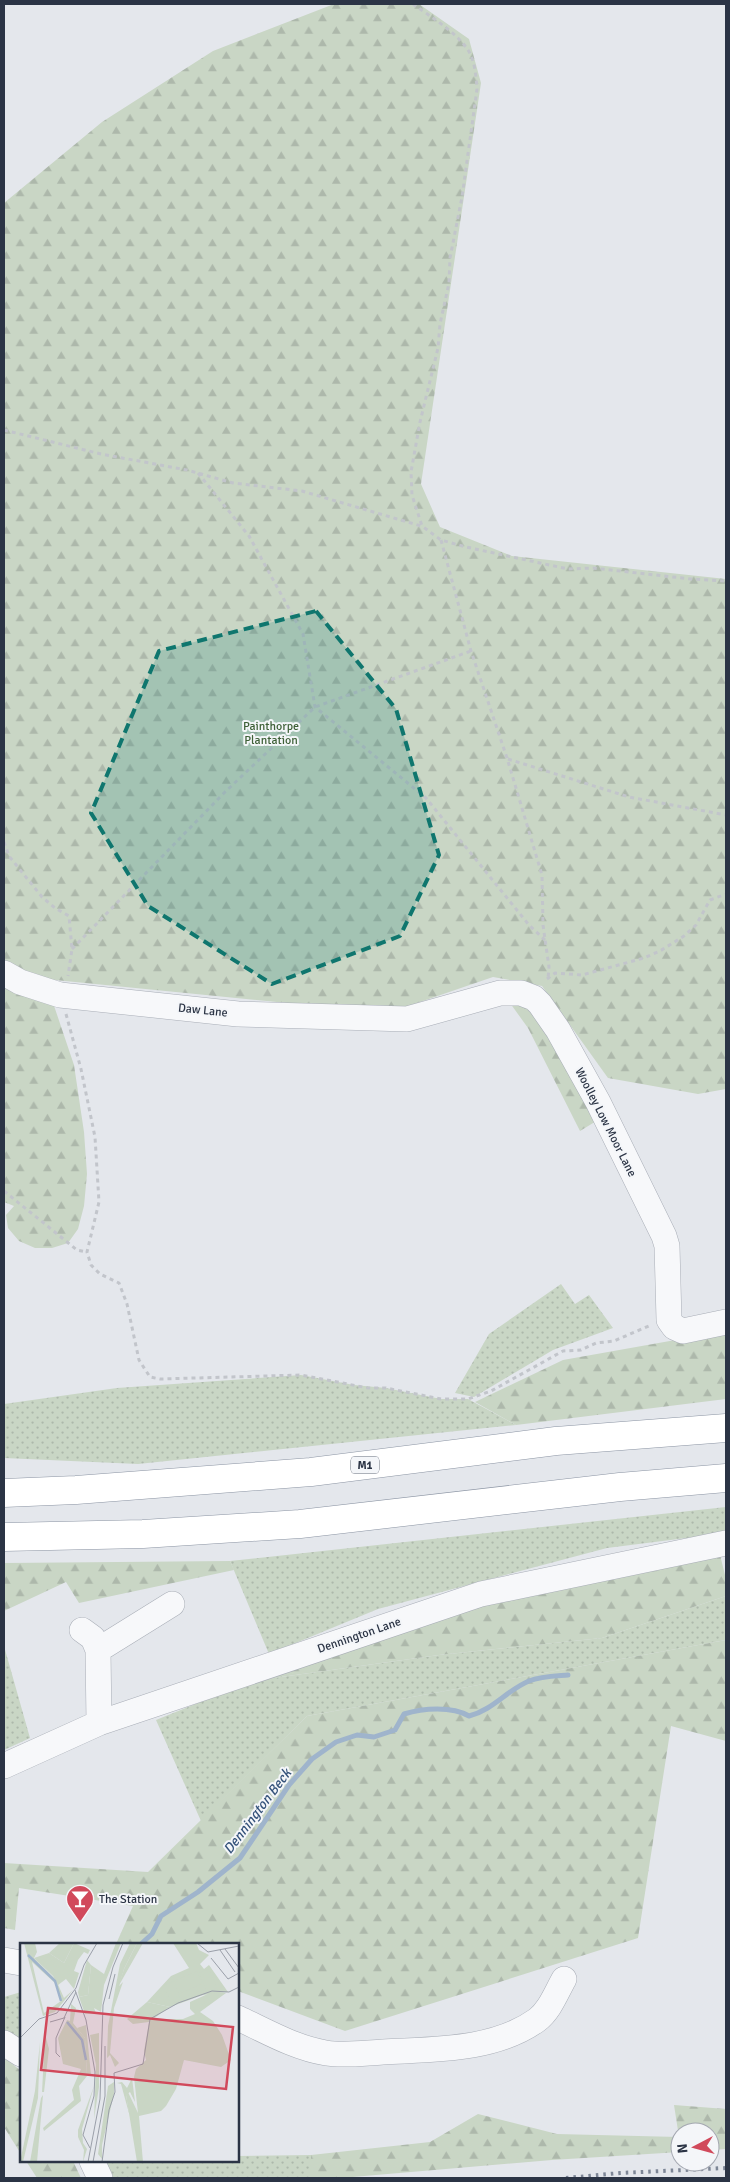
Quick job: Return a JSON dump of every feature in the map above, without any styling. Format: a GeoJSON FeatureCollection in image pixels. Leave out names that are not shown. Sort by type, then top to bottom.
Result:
{"type":"FeatureCollection","features":[{"type":"Feature","properties":{"kind":"highway","name":"M1"},"geometry":{"type":"LineString","coordinates":[[4,1493],[76,1490],[311,1472],[556,1441],[726,1428]]}},
{"type":"Feature","properties":{"kind":"highway"},"geometry":{"type":"LineString","coordinates":[[4,1537],[143,1534],[300,1524],[620,1487],[726,1478]]}},
{"type":"Feature","properties":{"kind":"street","name":"Daw Lane"},"geometry":{"type":"LineString","coordinates":[[4,973],[20,982],[60,995],[238,1014],[407,1019],[500,993],[521,993],[541,988]]}},
{"type":"Feature","properties":{"kind":"street","name":"Woolley Low Moor Lane"},"geometry":{"type":"LineString","coordinates":[[541,988],[558,1030],[598,1102],[664,1236],[668,1258],[669,1320]]}},
{"type":"Feature","properties":{"kind":"street"},"geometry":{"type":"LineString","coordinates":[[669,1320],[674,1327],[683,1331],[726,1322]]}},
{"type":"Feature","properties":{"kind":"street","name":"Dennington Lane"},"geometry":{"type":"LineString","coordinates":[[4,1766],[99,1723],[480,1594],[726,1543]]}},
{"type":"Feature","properties":{"kind":"street"},"geometry":{"type":"LineString","coordinates":[[98,1650],[172,1604]]}},
{"type":"Feature","properties":{"kind":"street"},"geometry":{"type":"LineString","coordinates":[[82,1630],[93,1638],[98,1650],[99,1723]]}},
{"type":"Feature","properties":{"kind":"street"},"geometry":{"type":"LineString","coordinates":[[4,1960],[20,1963]]}},
{"type":"Feature","properties":{"kind":"street"},"geometry":{"type":"LineString","coordinates":[[239,2018],[292,2043],[326,2053],[415,2050],[469,2045],[521,2030],[538,2019],[546,2011],[564,1979]]}},
{"type":"Feature","properties":{"kind":"street"},"geometry":{"type":"LineString","coordinates":[[4,2044],[20,2053]]}},
{"type":"Feature","properties":{"kind":"street"},"geometry":{"type":"LineString","coordinates":[[92,2162],[100,2178]]}},
{"type":"Feature","properties":{"kind":"path"},"geometry":{"type":"LineString","coordinates":[[413,4],[456,37],[469,51],[476,72],[477,89],[462,197],[450,258],[449,283],[440,324],[438,348],[420,422],[411,472],[412,495],[422,526]]}},
{"type":"Feature","properties":{"kind":"path"},"geometry":{"type":"LineString","coordinates":[[4,430],[101,454],[198,473],[233,483],[302,491],[422,526],[441,540],[513,559],[568,570],[593,568],[726,581]]}},
{"type":"Feature","properties":{"kind":"path"},"geometry":{"type":"LineString","coordinates":[[198,473],[249,536],[303,634],[315,708],[426,798],[529,925],[545,940]]}},
{"type":"Feature","properties":{"kind":"path"},"geometry":{"type":"LineString","coordinates":[[441,540],[471,650],[507,758],[542,875],[545,940],[549,967],[541,988]]}},
{"type":"Feature","properties":{"kind":"path"},"geometry":{"type":"LineString","coordinates":[[72,949],[225,792],[315,708],[471,650]]}},
{"type":"Feature","properties":{"kind":"path"},"geometry":{"type":"LineString","coordinates":[[507,758],[629,797],[726,816]]}},
{"type":"Feature","properties":{"kind":"path"},"geometry":{"type":"LineString","coordinates":[[4,842],[9,856],[42,897],[55,908],[69,916],[72,949],[68,975],[60,995],[81,1069],[95,1137],[99,1202],[86,1252],[91,1265],[100,1274],[119,1283],[127,1304],[139,1360],[150,1377],[160,1379],[301,1375],[368,1388],[386,1388],[441,1399],[468,1399],[491,1391],[563,1351],[580,1350],[596,1343],[614,1341],[660,1320],[669,1320]]}},
{"type":"Feature","properties":{"kind":"path"},"geometry":{"type":"LineString","coordinates":[[541,988],[555,973],[582,975],[644,958],[660,951],[684,936],[696,925],[710,900],[726,894]]}},
{"type":"Feature","properties":{"kind":"path"},"geometry":{"type":"LineString","coordinates":[[4,1192],[77,1250],[86,1252]]}},
{"type":"Feature","properties":{"kind":"highlighted area"},"geometry":{"type":"Polygon","coordinates":[[[316,611],[396,709],[439,855],[400,936],[272,984],[148,906],[91,813],[159,651],[316,611]]]}},
{"type":"Feature","properties":{"kind":"green space","name":"Painthorpe Plantation"},"geometry":{"type":"Polygon","coordinates":[[[334,4],[419,4],[469,39],[481,83],[421,484],[440,527],[512,556],[726,579],[726,1089],[698,1094],[608,1078],[542,986],[493,977],[388,1013],[45,979],[74,1065],[84,1132],[87,1174],[84,1206],[78,1229],[68,1243],[52,1248],[35,1248],[19,1241],[8,1228],[6,1215],[14,1206],[4,1202],[4,203],[102,122],[213,51],[334,4]]]}},
{"type":"Feature","properties":{"kind":"green space"},"geometry":{"type":"Polygon","coordinates":[[[510,1003],[527,1003],[598,1120],[580,1131],[528,1028],[510,1003]]]}},
{"type":"Feature","properties":{"kind":"green space"},"geometry":{"type":"Polygon","coordinates":[[[561,1284],[575,1304],[589,1295],[613,1328],[553,1350],[474,1397],[455,1393],[489,1334],[561,1284]]]}},
{"type":"Feature","properties":{"kind":"green space"},"geometry":{"type":"Polygon","coordinates":[[[726,1331],[726,1399],[516,1425],[475,1402],[563,1360],[726,1331]]]}},
{"type":"Feature","properties":{"kind":"green space"},"geometry":{"type":"Polygon","coordinates":[[[301,1375],[354,1385],[386,1388],[441,1399],[468,1399],[516,1425],[138,1464],[4,1458],[4,1404],[117,1388],[301,1375]]]}},
{"type":"Feature","properties":{"kind":"green space"},"geometry":{"type":"Polygon","coordinates":[[[726,1507],[726,1533],[607,1548],[378,1609],[269,1654],[230,1561],[726,1507]]]}},
{"type":"Feature","properties":{"kind":"green space"},"geometry":{"type":"Polygon","coordinates":[[[720,1555],[726,1579],[726,1596],[602,1638],[439,1655],[253,1681],[483,1602],[720,1555]]]}},
{"type":"Feature","properties":{"kind":"green space"},"geometry":{"type":"Polygon","coordinates":[[[230,1561],[234,1570],[79,1603],[66,1582],[4,1611],[4,1563],[230,1561]]]}},
{"type":"Feature","properties":{"kind":"green space"},"geometry":{"type":"Polygon","coordinates":[[[726,1596],[726,1640],[307,1716],[201,1821],[156,1720],[252,1681],[439,1655],[602,1638],[726,1596]]]}},
{"type":"Feature","properties":{"kind":"green space"},"geometry":{"type":"Polygon","coordinates":[[[726,1640],[726,1741],[671,1726],[638,1938],[345,2031],[239,1991],[239,1943],[116,1943],[133,1906],[19,1888],[15,1930],[4,1928],[4,1863],[148,1872],[307,1716],[726,1640]]]}},
{"type":"Feature","properties":{"kind":"green space"},"geometry":{"type":"Polygon","coordinates":[[[4,1646],[30,1738],[4,1750],[4,1646]]]}},
{"type":"Feature","properties":{"kind":"green space"},"geometry":{"type":"Polygon","coordinates":[[[20,1992],[20,2041],[4,2031],[4,1997],[20,1992]]]}},
{"type":"Feature","properties":{"kind":"green space"},"geometry":{"type":"Polygon","coordinates":[[[4,2057],[20,2070],[20,2152],[4,2127],[4,2057]]]}},
{"type":"Feature","properties":{"kind":"green space"},"geometry":{"type":"Polygon","coordinates":[[[674,2105],[726,2109],[726,2149],[720,2149],[720,2122],[677,2122],[674,2105]]]}},
{"type":"Feature","properties":{"kind":"green space"},"geometry":{"type":"Polygon","coordinates":[[[478,2114],[557,2134],[670,2137],[670,2153],[552,2160],[341,2178],[311,2178],[311,2155],[430,2142],[478,2114]]]}},
{"type":"Feature","properties":{"kind":"green space"},"geometry":{"type":"Polygon","coordinates":[[[311,2155],[311,2178],[113,2178],[105,2162],[239,2162],[239,2156],[311,2155]]]}},
{"type":"Feature","properties":{"kind":"green space"},"geometry":{"type":"Polygon","coordinates":[[[27,2162],[73,2162],[81,2178],[37,2178],[27,2162]]]}},
{"type":"Feature","properties":{"kind":"waterway","name":"Dennington Beck"},"geometry":{"type":"LineString","coordinates":[[142,1943],[152,1934],[161,1916],[198,1892],[240,1858],[289,1785],[312,1759],[336,1742],[357,1735],[374,1737],[395,1730],[404,1714],[412,1712],[428,1709],[446,1709],[469,1716],[493,1705],[514,1689],[529,1681],[543,1677],[568,1675]]}},
{"type":"Feature","properties":{"kind":"railway"},"geometry":{"type":"LineString","coordinates":[[566,2178],[620,2173],[726,2168]]}},
{"type":"Feature","properties":{"kind":"place","name":"The Station"},"geometry":{"type":"Point","coordinates":[80,1923]}}]}
